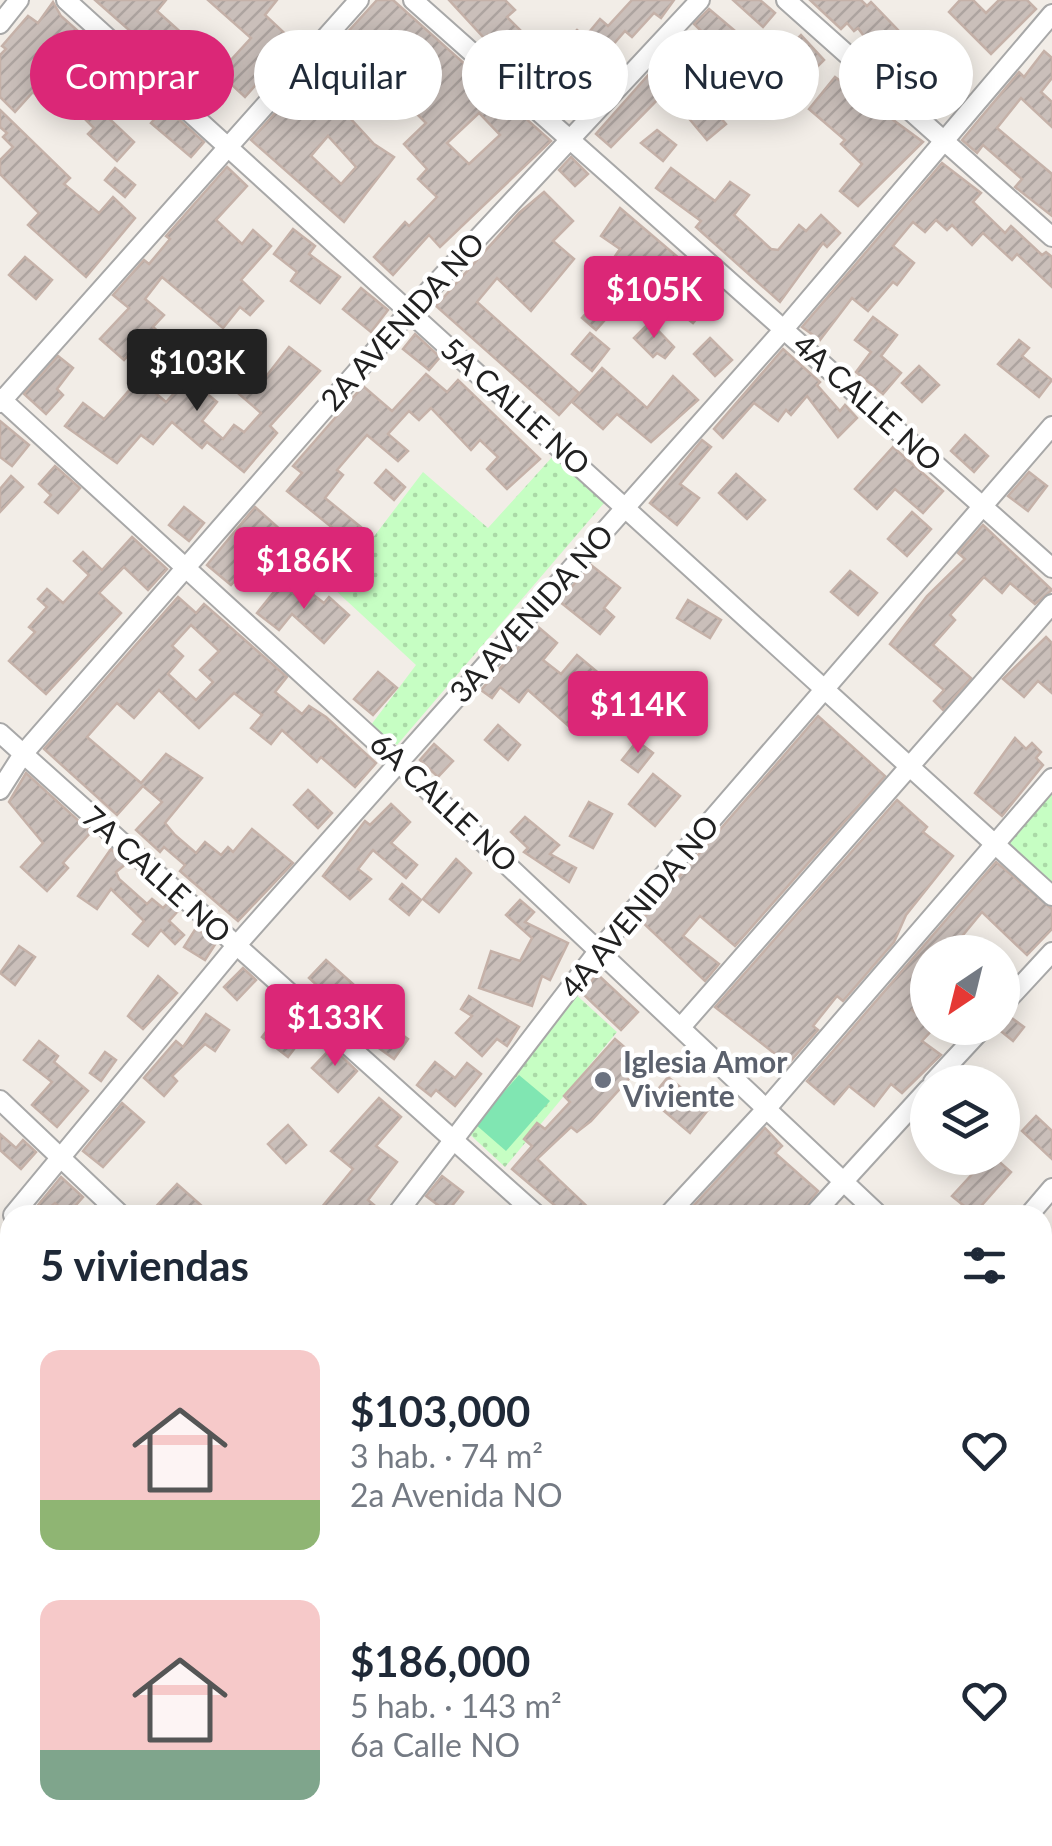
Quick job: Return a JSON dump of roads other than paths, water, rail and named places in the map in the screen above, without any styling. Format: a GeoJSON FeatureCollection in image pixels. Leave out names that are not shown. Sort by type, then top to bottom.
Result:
{"type":"FeatureCollection","features":[{"type":"Feature","properties":{"kind":"street"},"geometry":{"type":"LineString","coordinates":[[0,24],[19,0]]}},
{"type":"Feature","properties":{"kind":"street","name":"5A CALLE NO"},"geometry":{"type":"LineString","coordinates":[[66,0],[1052,896]]}},
{"type":"Feature","properties":{"kind":"street"},"geometry":{"type":"LineString","coordinates":[[1,400],[360,0]]}},
{"type":"Feature","properties":{"kind":"street","name":"4A CALLE NO"},"geometry":{"type":"LineString","coordinates":[[414,0],[1052,568]]}},
{"type":"Feature","properties":{"kind":"street","name":"2A AVENIDA NO"},"geometry":{"type":"LineString","coordinates":[[0,790],[23,754],[409,312],[700,0]]}},
{"type":"Feature","properties":{"kind":"street"},"geometry":{"type":"LineString","coordinates":[[786,0],[1052,238]]}},
{"type":"Feature","properties":{"kind":"street","name":"3A AVENIDA NO"},"geometry":{"type":"LineString","coordinates":[[22,1205],[235,946],[784,329],[1052,14]]}},
{"type":"Feature","properties":{"kind":"street","name":"6A CALLE NO"},"geometry":{"type":"LineString","coordinates":[[1,400],[400,763],[869,1205]]}},
{"type":"Feature","properties":{"kind":"street","name":"4A AVENIDA NO"},"geometry":{"type":"LineString","coordinates":[[404,1205],[599,950],[1052,426]]}},
{"type":"Feature","properties":{"kind":"street"},"geometry":{"type":"LineString","coordinates":[[681,1026],[907,764],[1052,604]]}},
{"type":"Feature","properties":{"kind":"street","name":"7A CALLE NO"},"geometry":{"type":"LineString","coordinates":[[0,733],[525,1205]]}},
{"type":"Feature","properties":{"kind":"street"},"geometry":{"type":"LineString","coordinates":[[677,1205],[767,1108],[1052,778]]}},
{"type":"Feature","properties":{"kind":"street"},"geometry":{"type":"LineString","coordinates":[[1020,987],[1052,952]]}},
{"type":"Feature","properties":{"kind":"street"},"geometry":{"type":"LineString","coordinates":[[949,1065],[967,1045]]}},
{"type":"Feature","properties":{"kind":"street"},"geometry":{"type":"LineString","coordinates":[[0,1100],[111,1205]]}},
{"type":"Feature","properties":{"kind":"street"},"geometry":{"type":"LineString","coordinates":[[822,1205],[910,1109]]}},
{"type":"Feature","properties":{"kind":"place","name":"Iglesia Amor Viviente"},"geometry":{"type":"Point","coordinates":[603,1080]}}]}
